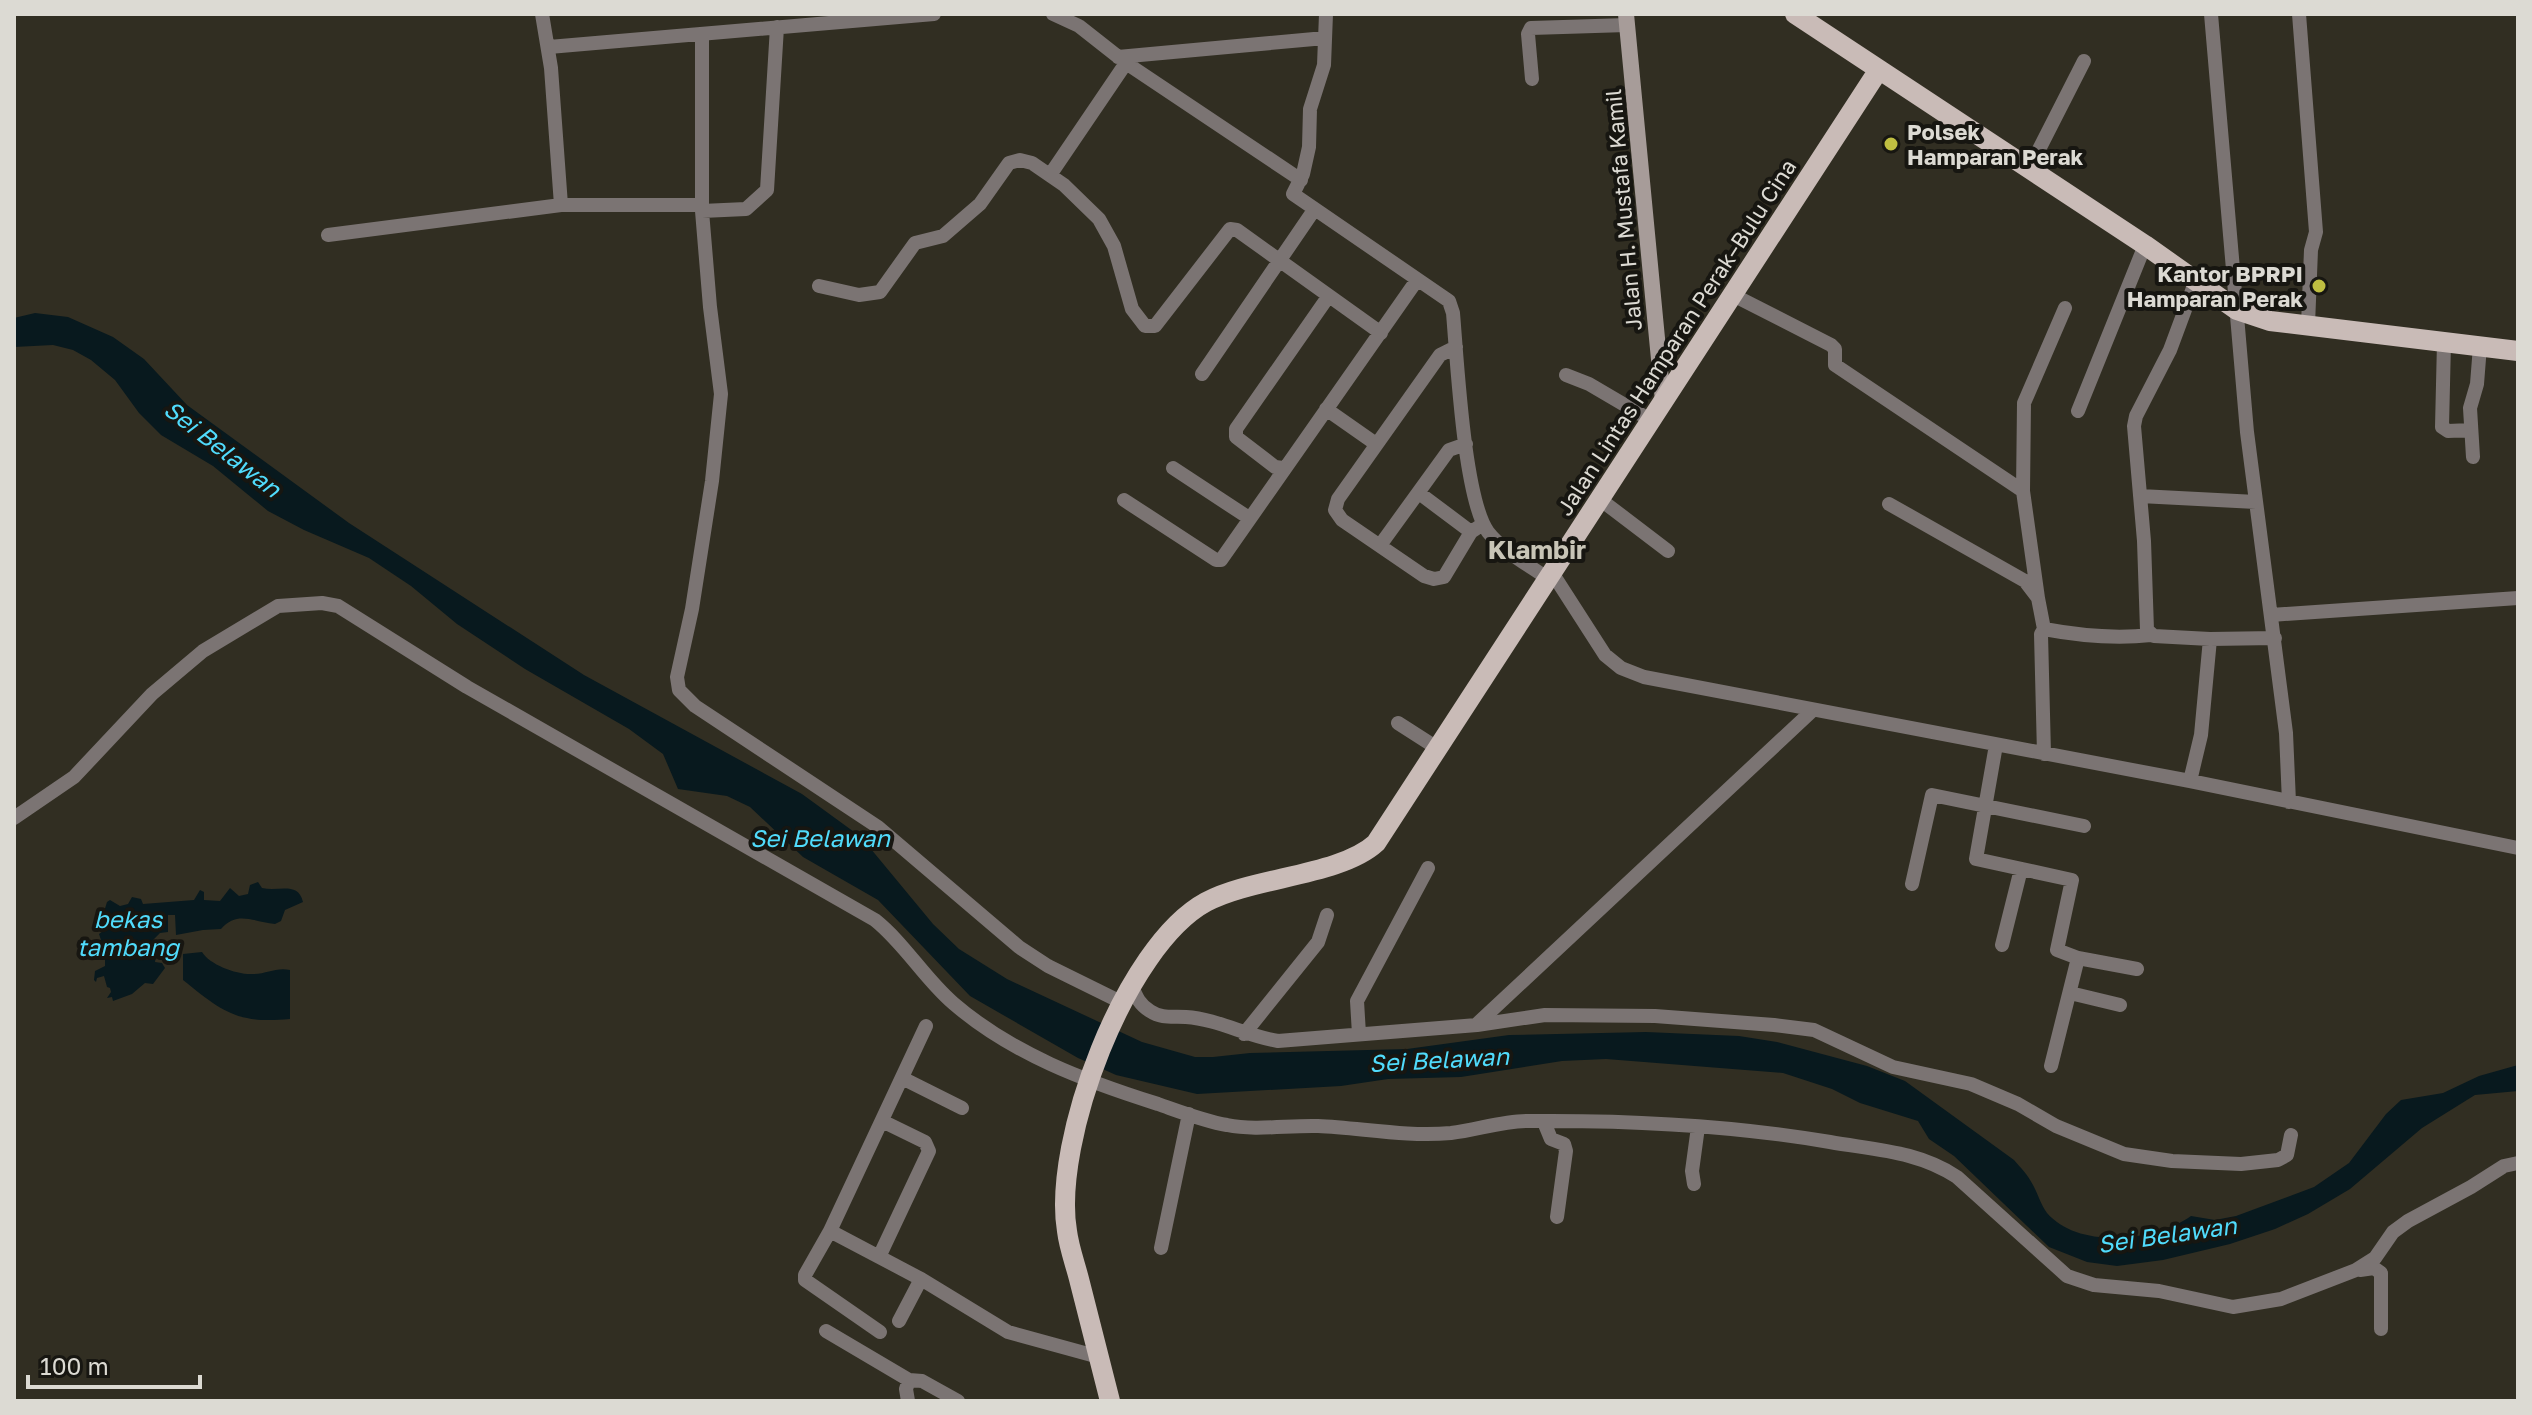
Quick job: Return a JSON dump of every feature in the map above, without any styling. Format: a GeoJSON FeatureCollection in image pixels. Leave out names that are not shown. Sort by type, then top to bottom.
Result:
{"type":"FeatureCollection","features":[{"type":"Feature","properties":{"kind":"main road"},"geometry":{"type":"LineString","coordinates":[[1795,14],[2145,245],[2237,310],[2270,321],[2518,351]]}},
{"type":"Feature","properties":{"kind":"main road","name":"Jalan Lintas Hamparan Perak–Bulu Cina"},"geometry":{"type":"LineString","coordinates":[[1089,1078],[1125,1000],[1161,941],[1203,904],[1276,879],[1348,860],[1376,843],[1878,71]]}},
{"type":"Feature","properties":{"kind":"main road"},"geometry":{"type":"LineString","coordinates":[[1089,1078],[1067,1161],[1066,1230],[1110,1401]]}},
{"type":"Feature","properties":{"kind":"street"},"geometry":{"type":"LineString","coordinates":[[542,14],[549,47],[561,205]]}},
{"type":"Feature","properties":{"kind":"street"},"geometry":{"type":"LineString","coordinates":[[549,47],[934,14]]}},
{"type":"Feature","properties":{"kind":"street"},"geometry":{"type":"LineString","coordinates":[[1053,14],[1079,26],[1122,60],[1301,180]]}},
{"type":"Feature","properties":{"kind":"street"},"geometry":{"type":"LineString","coordinates":[[1326,14],[1324,65],[1310,109],[1309,147],[1301,180],[1293,194],[1449,301],[1453,313],[1477,528],[1444,577],[1439,579],[1424,576],[1342,520],[1335,510],[1338,499],[1440,355],[1456,347]]}},
{"type":"Feature","properties":{"kind":"street"},"geometry":{"type":"LineString","coordinates":[[2211,14],[2247,432],[2286,733],[2289,802]]}},
{"type":"Feature","properties":{"kind":"street"},"geometry":{"type":"LineString","coordinates":[[2299,14],[2316,232],[2311,250],[2308,325]]}},
{"type":"Feature","properties":{"kind":"street"},"geometry":{"type":"LineString","coordinates":[[1532,79],[1528,34],[1531,28],[1626,20]]}},
{"type":"Feature","properties":{"kind":"street","name":"Jalan H. Mustafa Kamil"},"geometry":{"type":"LineString","coordinates":[[1626,20],[1663,401]]}},
{"type":"Feature","properties":{"kind":"street"},"geometry":{"type":"LineString","coordinates":[[328,235],[561,205],[746,209],[767,190],[777,27]]}},
{"type":"Feature","properties":{"kind":"street"},"geometry":{"type":"LineString","coordinates":[[702,34],[702,208],[708,292],[721,394],[712,481],[692,609],[677,677],[679,690],[695,706],[878,827],[1019,947],[1048,966],[1142,1005],[1161,1017],[1196,1018],[1270,1040],[1294,1041],[1477,1025],[1545,1015],[1593,1013],[1689,1018],[1814,1030],[1893,1067],[1959,1081],[1997,1094],[2095,1144],[2146,1159],[2241,1164],[2278,1160],[2287,1155],[2291,1135]]}},
{"type":"Feature","properties":{"kind":"street"},"geometry":{"type":"LineString","coordinates":[[1122,60],[1325,38]]}},
{"type":"Feature","properties":{"kind":"street"},"geometry":{"type":"LineString","coordinates":[[1050,175],[1122,60]]}},
{"type":"Feature","properties":{"kind":"street"},"geometry":{"type":"LineString","coordinates":[[2029,169],[2084,61]]}},
{"type":"Feature","properties":{"kind":"street"},"geometry":{"type":"LineString","coordinates":[[819,286],[859,295],[880,292],[915,243],[943,236],[980,204],[1009,163],[1020,160],[1032,163],[1050,175],[1083,200],[1099,219],[1114,246],[1132,309],[1140,321],[1149,327],[1155,326],[1230,229],[1237,230],[1381,333]]}},
{"type":"Feature","properties":{"kind":"street"},"geometry":{"type":"LineString","coordinates":[[1202,374],[1314,210]]}},
{"type":"Feature","properties":{"kind":"street"},"geometry":{"type":"LineString","coordinates":[[2078,411],[2145,245]]}},
{"type":"Feature","properties":{"kind":"street"},"geometry":{"type":"LineString","coordinates":[[1124,500],[1219,561],[1417,280]]}},
{"type":"Feature","properties":{"kind":"street"},"geometry":{"type":"LineString","coordinates":[[2151,635],[2147,630],[2134,422],[2170,350],[2196,280]]}},
{"type":"Feature","properties":{"kind":"street"},"geometry":{"type":"LineString","coordinates":[[1733,295],[1834,347],[1835,365],[2023,491]]}},
{"type":"Feature","properties":{"kind":"street"},"geometry":{"type":"LineString","coordinates":[[1283,468],[1275,467],[1236,437],[1236,429],[1328,297]]}},
{"type":"Feature","properties":{"kind":"street"},"geometry":{"type":"LineString","coordinates":[[2044,754],[2041,634],[2044,629],[2023,491],[2024,403],[2065,308]]}},
{"type":"Feature","properties":{"kind":"street"},"geometry":{"type":"LineString","coordinates":[[2444,342],[2442,427],[2448,431],[2471,430]]}},
{"type":"Feature","properties":{"kind":"street"},"geometry":{"type":"LineString","coordinates":[[2473,457],[2470,408],[2477,384],[2480,346]]}},
{"type":"Feature","properties":{"kind":"street"},"geometry":{"type":"LineString","coordinates":[[1566,375],[1589,384],[1652,421]]}},
{"type":"Feature","properties":{"kind":"street"},"geometry":{"type":"LineString","coordinates":[[1326,409],[1376,444]]}},
{"type":"Feature","properties":{"kind":"street"},"geometry":{"type":"LineString","coordinates":[[1381,544],[1449,450],[1466,444]]}},
{"type":"Feature","properties":{"kind":"street"},"geometry":{"type":"LineString","coordinates":[[1173,468],[1249,518]]}},
{"type":"Feature","properties":{"kind":"street"},"geometry":{"type":"LineString","coordinates":[[1419,493],[1549,574],[1599,648],[1621,668],[1644,677],[2190,781],[2518,848]]}},
{"type":"Feature","properties":{"kind":"street"},"geometry":{"type":"LineString","coordinates":[[2140,496],[2256,502]]}},
{"type":"Feature","properties":{"kind":"street"},"geometry":{"type":"LineString","coordinates":[[1601,500],[1668,551]]}},
{"type":"Feature","properties":{"kind":"street"},"geometry":{"type":"LineString","coordinates":[[1889,504],[2025,581],[2038,598]]}},
{"type":"Feature","properties":{"kind":"street"},"geometry":{"type":"LineString","coordinates":[[2271,615],[2518,598]]}},
{"type":"Feature","properties":{"kind":"street"},"geometry":{"type":"LineString","coordinates":[[14,818],[74,777],[152,694],[203,651],[274,608],[306,603],[328,604],[338,606],[481,695],[875,920],[897,940],[936,988],[987,1030],[1033,1057],[1222,1124],[1246,1127],[1312,1126],[1400,1134],[1452,1133],[1525,1121],[1651,1122],[1801,1137],[1931,1161],[1957,1177],[2061,1272],[2074,1280],[2248,1307],[2281,1299],[2356,1270],[2380,1254],[2397,1228],[2496,1170],[2518,1163]]}},
{"type":"Feature","properties":{"kind":"street"},"geometry":{"type":"LineString","coordinates":[[2044,629],[2089,637],[2275,638]]}},
{"type":"Feature","properties":{"kind":"street"},"geometry":{"type":"LineString","coordinates":[[2190,781],[2201,735],[2210,639]]}},
{"type":"Feature","properties":{"kind":"street"},"geometry":{"type":"LineString","coordinates":[[1477,1025],[1813,710]]}},
{"type":"Feature","properties":{"kind":"street"},"geometry":{"type":"LineString","coordinates":[[1398,723],[1437,748]]}},
{"type":"Feature","properties":{"kind":"street"},"geometry":{"type":"LineString","coordinates":[[1996,745],[1976,859],[2072,880],[2058,952],[2137,969]]}},
{"type":"Feature","properties":{"kind":"street"},"geometry":{"type":"LineString","coordinates":[[1912,884],[1931,796],[1985,804],[2084,826]]}},
{"type":"Feature","properties":{"kind":"street"},"geometry":{"type":"LineString","coordinates":[[1359,1034],[1357,1001],[1428,868]]}},
{"type":"Feature","properties":{"kind":"street"},"geometry":{"type":"LineString","coordinates":[[2002,945],[2021,869]]}},
{"type":"Feature","properties":{"kind":"street"},"geometry":{"type":"LineString","coordinates":[[1244,1034],[1318,942],[1327,915]]}},
{"type":"Feature","properties":{"kind":"street"},"geometry":{"type":"LineString","coordinates":[[2051,1066],[2078,958]]}},
{"type":"Feature","properties":{"kind":"street"},"geometry":{"type":"LineString","coordinates":[[2070,993],[2120,1005]]}},
{"type":"Feature","properties":{"kind":"street"},"geometry":{"type":"LineString","coordinates":[[880,1332],[805,1280],[805,1275],[830,1231],[926,1026]]}},
{"type":"Feature","properties":{"kind":"street"},"geometry":{"type":"LineString","coordinates":[[902,1078],[962,1108]]}},
{"type":"Feature","properties":{"kind":"street"},"geometry":{"type":"LineString","coordinates":[[1161,1248],[1189,1114]]}},
{"type":"Feature","properties":{"kind":"street"},"geometry":{"type":"LineString","coordinates":[[879,1257],[929,1151],[925,1142],[882,1121]]}},
{"type":"Feature","properties":{"kind":"street"},"geometry":{"type":"LineString","coordinates":[[1544,1122],[1551,1139],[1564,1144],[1566,1151],[1557,1217]]}},
{"type":"Feature","properties":{"kind":"street"},"geometry":{"type":"LineString","coordinates":[[1694,1184],[1692,1171],[1698,1127]]}},
{"type":"Feature","properties":{"kind":"street"},"geometry":{"type":"LineString","coordinates":[[830,1231],[921,1279],[1008,1332],[1099,1357]]}},
{"type":"Feature","properties":{"kind":"street"},"geometry":{"type":"LineString","coordinates":[[2356,1270],[2374,1268],[2381,1273],[2381,1329]]}},
{"type":"Feature","properties":{"kind":"street"},"geometry":{"type":"LineString","coordinates":[[899,1321],[921,1279]]}},
{"type":"Feature","properties":{"kind":"street"},"geometry":{"type":"LineString","coordinates":[[826,1331],[909,1380],[922,1381],[958,1401]]}},
{"type":"Feature","properties":{"kind":"street"},"geometry":{"type":"LineString","coordinates":[[908,1401],[906,1389],[909,1380]]}},
{"type":"Feature","properties":{"kind":"water","name":"Sei Belawan"},"geometry":{"type":"Polygon","coordinates":[[[35,313],[68,317],[113,337],[144,359],[187,405],[349,523],[584,675],[802,794],[861,837],[933,924],[959,949],[1007,979],[1142,1042],[1195,1057],[1213,1057],[1250,1053],[1407,1049],[1509,1035],[1646,1032],[1739,1036],[1777,1042],[1867,1066],[1905,1081],[2014,1160],[2031,1181],[2047,1213],[2061,1225],[2078,1233],[2118,1238],[2158,1231],[2191,1216],[2215,1220],[2236,1216],[2314,1187],[2349,1163],[2386,1114],[2401,1100],[2443,1093],[2479,1076],[2518,1065],[2518,1091],[2475,1095],[2422,1128],[2350,1189],[2275,1229],[2230,1244],[2163,1260],[2117,1266],[2087,1262],[2049,1247],[1954,1156],[1929,1139],[1918,1121],[1860,1103],[1832,1089],[1783,1073],[1606,1059],[1562,1061],[1461,1077],[1388,1079],[1341,1086],[1197,1094],[1116,1075],[1078,1058],[970,996],[878,900],[803,857],[750,807],[727,796],[678,789],[663,754],[629,729],[525,669],[457,624],[411,586],[369,558],[268,511],[213,466],[161,435],[139,413],[115,380],[91,360],[73,350],[53,345],[14,347],[14,318],[35,313]]]}},
{"type":"Feature","properties":{"kind":"water","name":"bekas tambang"},"geometry":{"type":"Polygon","coordinates":[[[258,882],[262,888],[292,889],[303,902],[285,910],[281,921],[275,924],[240,919],[227,923],[221,929],[176,935],[175,915],[168,915],[168,932],[160,933],[149,944],[150,951],[156,954],[155,962],[162,963],[165,968],[153,984],[145,983],[132,994],[113,1001],[112,997],[107,998],[111,992],[104,976],[97,978],[96,982],[94,980],[95,971],[105,966],[105,959],[91,956],[92,951],[101,952],[103,946],[99,934],[103,931],[98,918],[103,915],[110,900],[120,906],[128,904],[132,897],[141,899],[143,904],[194,900],[200,890],[204,892],[204,900],[220,901],[230,888],[239,896],[248,894],[250,885],[258,882]]]}},
{"type":"Feature","properties":{"kind":"water","name":"bekas tambang"},"geometry":{"type":"Polygon","coordinates":[[[202,952],[217,965],[239,973],[290,970],[290,1019],[257,1020],[243,1017],[220,1008],[197,991],[183,980],[183,954],[202,952]]]}},
{"type":"Feature","properties":{"kind":"place","name":"Polsek Hamparan Perak"},"geometry":{"type":"Point","coordinates":[1891,144]}},
{"type":"Feature","properties":{"kind":"place","name":"Kantor BPRPI Hamparan Perak"},"geometry":{"type":"Point","coordinates":[2319,286]}},
{"type":"Feature","properties":{"kind":"district","name":"Klambir"},"geometry":{"type":"Point","coordinates":[1537,549]}}]}
